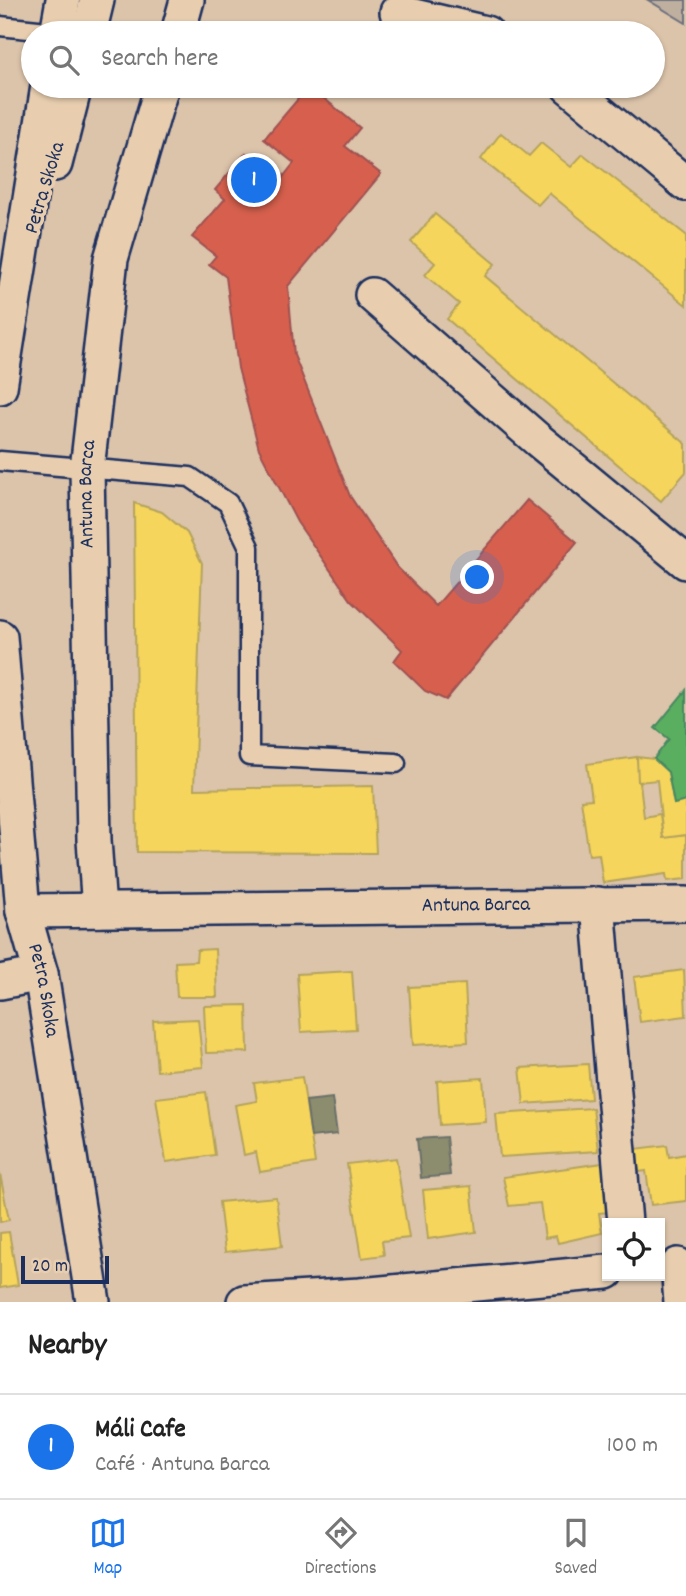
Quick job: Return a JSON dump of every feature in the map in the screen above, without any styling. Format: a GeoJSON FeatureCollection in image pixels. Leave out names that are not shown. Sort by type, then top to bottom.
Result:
{"type":"FeatureCollection","features":[{"type":"Feature","properties":{"kind":"street"},"geometry":{"type":"LineString","coordinates":[[71,21],[97,0]]}},
{"type":"Feature","properties":{"kind":"street"},"geometry":{"type":"LineString","coordinates":[[181,21],[187,0]]}},
{"type":"Feature","properties":{"kind":"street"},"geometry":{"type":"LineString","coordinates":[[397,12],[435,21]]}},
{"type":"Feature","properties":{"kind":"street","name":"Petra Skoka"},"geometry":{"type":"LineString","coordinates":[[0,387],[7,290],[46,98]]}},
{"type":"Feature","properties":{"kind":"street","name":"Petra Skoka"},"geometry":{"type":"LineString","coordinates":[[7,290],[51,178],[72,98]]}},
{"type":"Feature","properties":{"kind":"street","name":"Antuna Barca"},"geometry":{"type":"LineString","coordinates":[[99,910],[94,840],[87,469],[111,260],[158,98]]}},
{"type":"Feature","properties":{"kind":"street"},"geometry":{"type":"LineString","coordinates":[[582,98],[686,184]]}},
{"type":"Feature","properties":{"kind":"street"},"geometry":{"type":"LineString","coordinates":[[372,295],[538,440],[686,562]]}},
{"type":"Feature","properties":{"kind":"street","name":"Petra Skoka"},"geometry":{"type":"LineString","coordinates":[[0,637],[23,911],[41,974],[93,1302]]}},
{"type":"Feature","properties":{"kind":"street"},"geometry":{"type":"LineString","coordinates":[[598,904],[625,1218]]}},
{"type":"Feature","properties":{"kind":"street","name":"Antuna Barca"},"geometry":{"type":"LineString","coordinates":[[23,911],[686,904]]}},
{"type":"Feature","properties":{"kind":"street"},"geometry":{"type":"LineString","coordinates":[[0,982],[41,974]]}},
{"type":"Feature","properties":{"kind":"street"},"geometry":{"type":"LineString","coordinates":[[674,1265],[681,1302]]}},
{"type":"Feature","properties":{"kind":"street"},"geometry":{"type":"LineString","coordinates":[[244,1302],[498,1293],[602,1273]]}},
{"type":"Feature","properties":{"kind":"lane"},"geometry":{"type":"LineString","coordinates":[[0,26],[21,26]]}},
{"type":"Feature","properties":{"kind":"lane"},"geometry":{"type":"LineString","coordinates":[[0,461],[190,477],[228,503],[249,547],[249,756],[396,763]]}},
{"type":"Feature","properties":{"kind":"shaded area"},"geometry":{"type":"Polygon","coordinates":[[[648,0],[686,0],[686,23],[648,0]]]}},
{"type":"Feature","properties":{"kind":"building: Homes"},"geometry":{"type":"Polygon","coordinates":[[[501,133],[529,156],[541,143],[571,167],[583,154],[686,235],[686,305],[549,193],[538,205],[481,159],[501,133]]]}},
{"type":"Feature","properties":{"kind":"building: Homes"},"geometry":{"type":"Polygon","coordinates":[[[435,214],[495,264],[485,276],[686,444],[686,472],[661,501],[447,319],[459,304],[425,275],[435,263],[411,242],[435,214]]]}},
{"type":"Feature","properties":{"kind":"building: Homes"},"geometry":{"type":"Polygon","coordinates":[[[134,503],[162,512],[187,533],[202,563],[194,789],[373,786],[376,853],[137,852],[134,503]]]}},
{"type":"Feature","properties":{"kind":"building: Homes"},"geometry":{"type":"Polygon","coordinates":[[[637,757],[644,817],[660,814],[663,838],[686,835],[686,879],[667,881],[666,874],[603,883],[599,854],[589,855],[581,800],[592,799],[587,764],[637,757]]]}},
{"type":"Feature","properties":{"kind":"building: Homes"},"geometry":{"type":"Polygon","coordinates":[[[637,757],[654,759],[668,772],[674,804],[686,801],[686,835],[663,838],[657,780],[638,782],[637,757]]]}},
{"type":"Feature","properties":{"kind":"building: Homes"},"geometry":{"type":"Polygon","coordinates":[[[215,949],[217,997],[177,997],[175,962],[196,961],[197,950],[215,949]]]}},
{"type":"Feature","properties":{"kind":"building: Homes"},"geometry":{"type":"Polygon","coordinates":[[[684,970],[686,1016],[640,1022],[634,977],[684,970]]]}},
{"type":"Feature","properties":{"kind":"building: Homes"},"geometry":{"type":"Polygon","coordinates":[[[352,971],[356,1029],[301,1032],[297,974],[352,971]]]}},
{"type":"Feature","properties":{"kind":"building: Homes"},"geometry":{"type":"Polygon","coordinates":[[[465,984],[468,1042],[413,1045],[409,987],[465,984]]]}},
{"type":"Feature","properties":{"kind":"building: Homes"},"geometry":{"type":"Polygon","coordinates":[[[247,1005],[248,1052],[206,1053],[204,1006],[247,1005]]]}},
{"type":"Feature","properties":{"kind":"building: Homes"},"geometry":{"type":"Polygon","coordinates":[[[198,1019],[203,1067],[157,1071],[153,1021],[198,1019]]]}},
{"type":"Feature","properties":{"kind":"building: Homes"},"geometry":{"type":"Polygon","coordinates":[[[588,1064],[591,1099],[524,1104],[520,1068],[588,1064]]]}},
{"type":"Feature","properties":{"kind":"building: Homes"},"geometry":{"type":"Polygon","coordinates":[[[302,1077],[315,1163],[260,1172],[256,1152],[244,1155],[235,1105],[257,1101],[254,1083],[302,1077]]]}},
{"type":"Feature","properties":{"kind":"building: Homes"},"geometry":{"type":"Polygon","coordinates":[[[483,1078],[486,1122],[440,1125],[437,1081],[483,1078]]]}},
{"type":"Feature","properties":{"kind":"building: Homes"},"geometry":{"type":"Polygon","coordinates":[[[206,1092],[215,1155],[166,1162],[156,1098],[206,1092]]]}},
{"type":"Feature","properties":{"kind":"building: Homes"},"geometry":{"type":"Polygon","coordinates":[[[593,1108],[598,1151],[500,1157],[496,1114],[593,1108]]]}},
{"type":"Feature","properties":{"kind":"building: Homes"},"geometry":{"type":"Polygon","coordinates":[[[667,1145],[669,1157],[686,1154],[686,1201],[651,1205],[646,1171],[639,1172],[635,1149],[667,1145]]]}},
{"type":"Feature","properties":{"kind":"building: Homes"},"geometry":{"type":"Polygon","coordinates":[[[396,1158],[409,1238],[382,1241],[384,1255],[362,1258],[347,1164],[396,1158]]]}},
{"type":"Feature","properties":{"kind":"building: Homes"},"geometry":{"type":"Polygon","coordinates":[[[603,1163],[609,1212],[599,1213],[602,1233],[558,1243],[556,1236],[545,1238],[540,1203],[509,1206],[503,1177],[603,1163]]]}},
{"type":"Feature","properties":{"kind":"building: Homes"},"geometry":{"type":"Polygon","coordinates":[[[0,1174],[9,1220],[0,1222],[0,1174]]]}},
{"type":"Feature","properties":{"kind":"building: Homes"},"geometry":{"type":"Polygon","coordinates":[[[471,1186],[476,1232],[428,1239],[423,1190],[471,1186]]]}},
{"type":"Feature","properties":{"kind":"building: Homes"},"geometry":{"type":"Polygon","coordinates":[[[276,1197],[282,1246],[225,1252],[219,1202],[276,1197]]]}},
{"type":"Feature","properties":{"kind":"building: Homes"},"geometry":{"type":"Polygon","coordinates":[[[9,1232],[18,1285],[0,1288],[0,1233],[9,1232]]]}},
{"type":"Feature","properties":{"kind":"building: Shops"},"geometry":{"type":"Polygon","coordinates":[[[299,98],[324,98],[360,128],[345,146],[381,174],[288,286],[294,355],[350,496],[397,567],[436,606],[527,500],[577,542],[446,700],[425,691],[394,661],[402,650],[351,600],[297,522],[259,449],[238,368],[226,277],[209,264],[216,256],[192,237],[225,199],[215,190],[246,153],[280,181],[294,163],[264,139],[299,98]]]}},
{"type":"Feature","properties":{"kind":"building: Public"},"geometry":{"type":"Polygon","coordinates":[[[686,690],[686,801],[674,804],[668,772],[654,759],[669,739],[655,728],[686,690]]]}},
{"type":"Feature","properties":{"kind":"building: Industry"},"geometry":{"type":"Polygon","coordinates":[[[332,1098],[337,1134],[311,1137],[306,1101],[332,1098]]]}},
{"type":"Feature","properties":{"kind":"building: Industry"},"geometry":{"type":"Polygon","coordinates":[[[446,1137],[450,1175],[421,1178],[417,1139],[446,1137]]]}},
{"type":"Feature","properties":{"kind":"place","name":"Máli Cafe"},"geometry":{"type":"Point","coordinates":[254,180]}}]}
